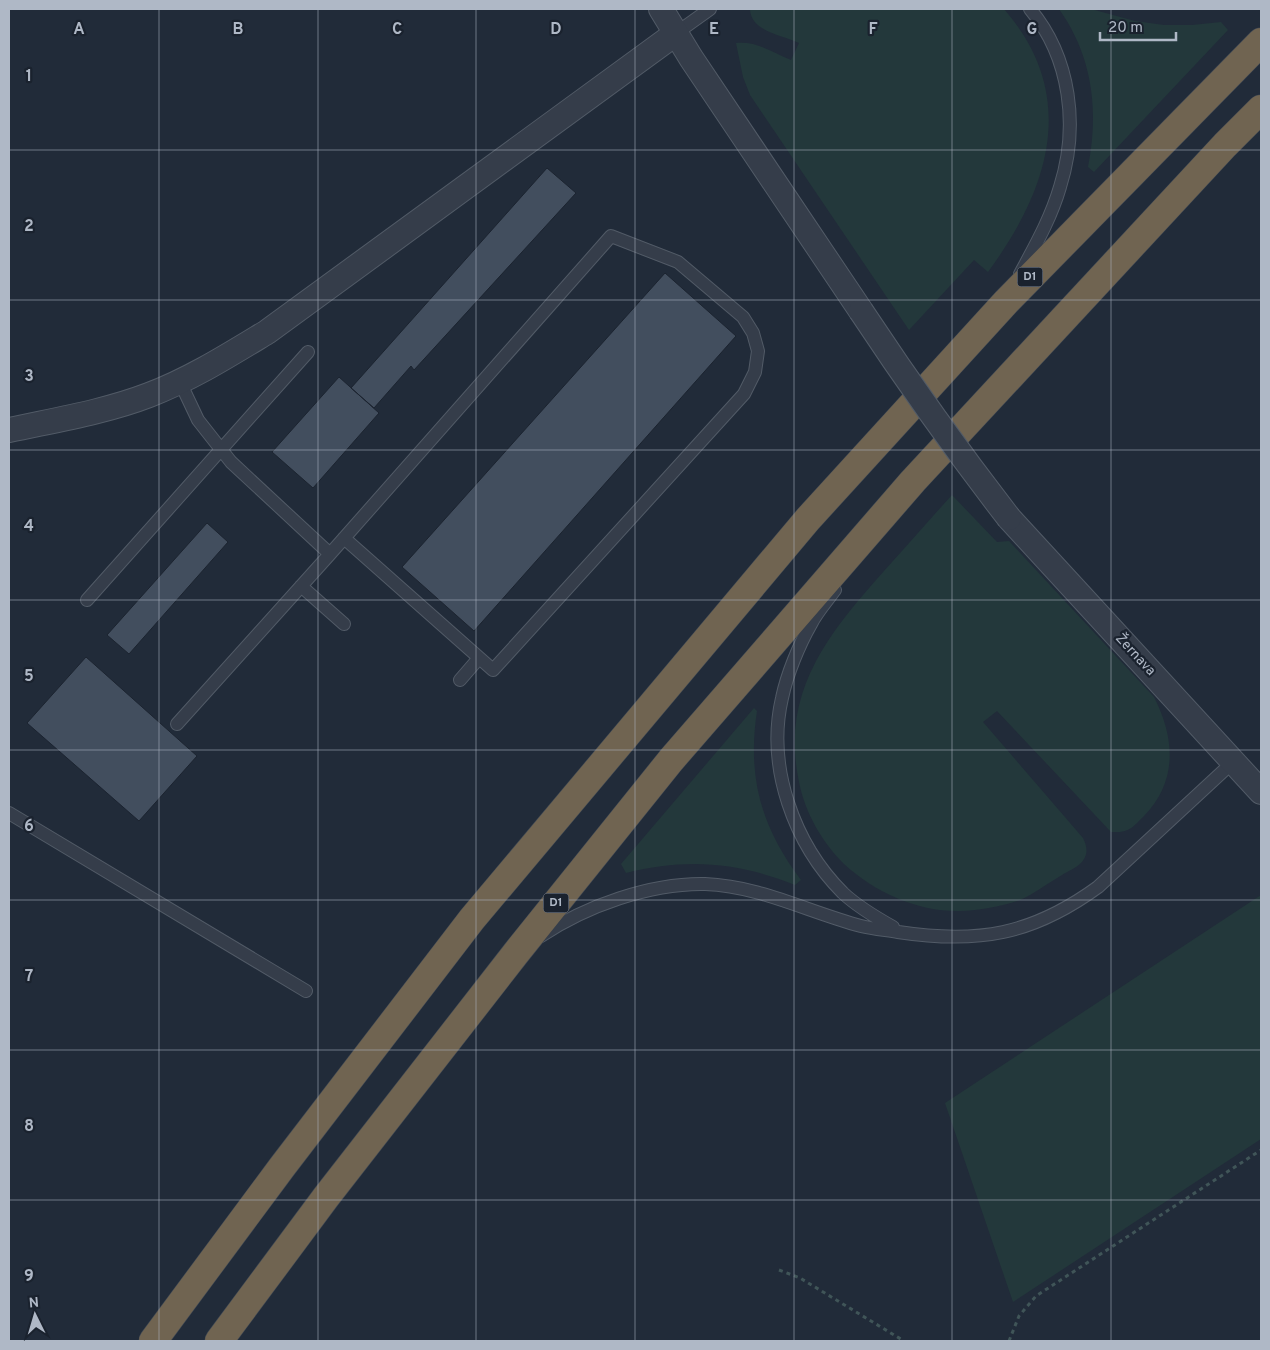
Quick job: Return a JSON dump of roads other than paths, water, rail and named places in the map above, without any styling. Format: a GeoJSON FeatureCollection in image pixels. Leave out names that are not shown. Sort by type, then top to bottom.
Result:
{"type":"FeatureCollection","features":[{"type":"Feature","properties":{"kind":"highway","name":"D1"},"geometry":{"type":"LineString","coordinates":[[153,1341],[282,1167],[472,919],[808,519],[1006,302],[1261,42]]}},
{"type":"Feature","properties":{"kind":"highway","name":"D1"},"geometry":{"type":"LineString","coordinates":[[219,1341],[326,1197],[516,952],[671,760],[912,481],[1261,108]]}},
{"type":"Feature","properties":{"kind":"street","name":"Žernava"},"geometry":{"type":"LineString","coordinates":[[661,9],[675,34],[918,397],[957,451],[1009,518],[1261,792]]}},
{"type":"Feature","properties":{"kind":"street"},"geometry":{"type":"LineString","coordinates":[[9,430],[124,404],[180,382],[216,363],[267,332],[675,34]]}},
{"type":"Feature","properties":{"kind":"lane"},"geometry":{"type":"LineString","coordinates":[[675,34],[710,9]]}},
{"type":"Feature","properties":{"kind":"lane"},"geometry":{"type":"LineString","coordinates":[[1006,302],[1045,227],[1060,188],[1070,142],[1069,102],[1062,68],[1052,42],[1039,19],[1030,9]]}},
{"type":"Feature","properties":{"kind":"lane"},"geometry":{"type":"LineString","coordinates":[[177,724],[611,236],[678,262],[743,317],[753,333],[758,351],[755,372],[744,394],[493,670],[344,538]]}},
{"type":"Feature","properties":{"kind":"lane"},"geometry":{"type":"LineString","coordinates":[[87,600],[308,352]]}},
{"type":"Feature","properties":{"kind":"lane"},"geometry":{"type":"LineString","coordinates":[[180,382],[198,420],[231,462],[330,554]]}},
{"type":"Feature","properties":{"kind":"lane"},"geometry":{"type":"LineString","coordinates":[[912,481],[811,623],[789,674],[782,699],[778,752],[781,778],[795,821],[805,842],[829,877],[859,907],[884,922],[912,934]]}},
{"type":"Feature","properties":{"kind":"lane"},"geometry":{"type":"LineString","coordinates":[[301,586],[344,624]]}},
{"type":"Feature","properties":{"kind":"lane"},"geometry":{"type":"LineString","coordinates":[[460,680],[479,658]]}},
{"type":"Feature","properties":{"kind":"lane"},"geometry":{"type":"LineString","coordinates":[[516,952],[553,928],[626,896],[678,885],[705,884],[755,891],[862,926],[912,934],[961,938],[1010,931],[1034,924],[1056,914],[1078,902],[1098,887],[1234,762]]}},
{"type":"Feature","properties":{"kind":"lane"},"geometry":{"type":"LineString","coordinates":[[9,813],[306,991]]}}]}
